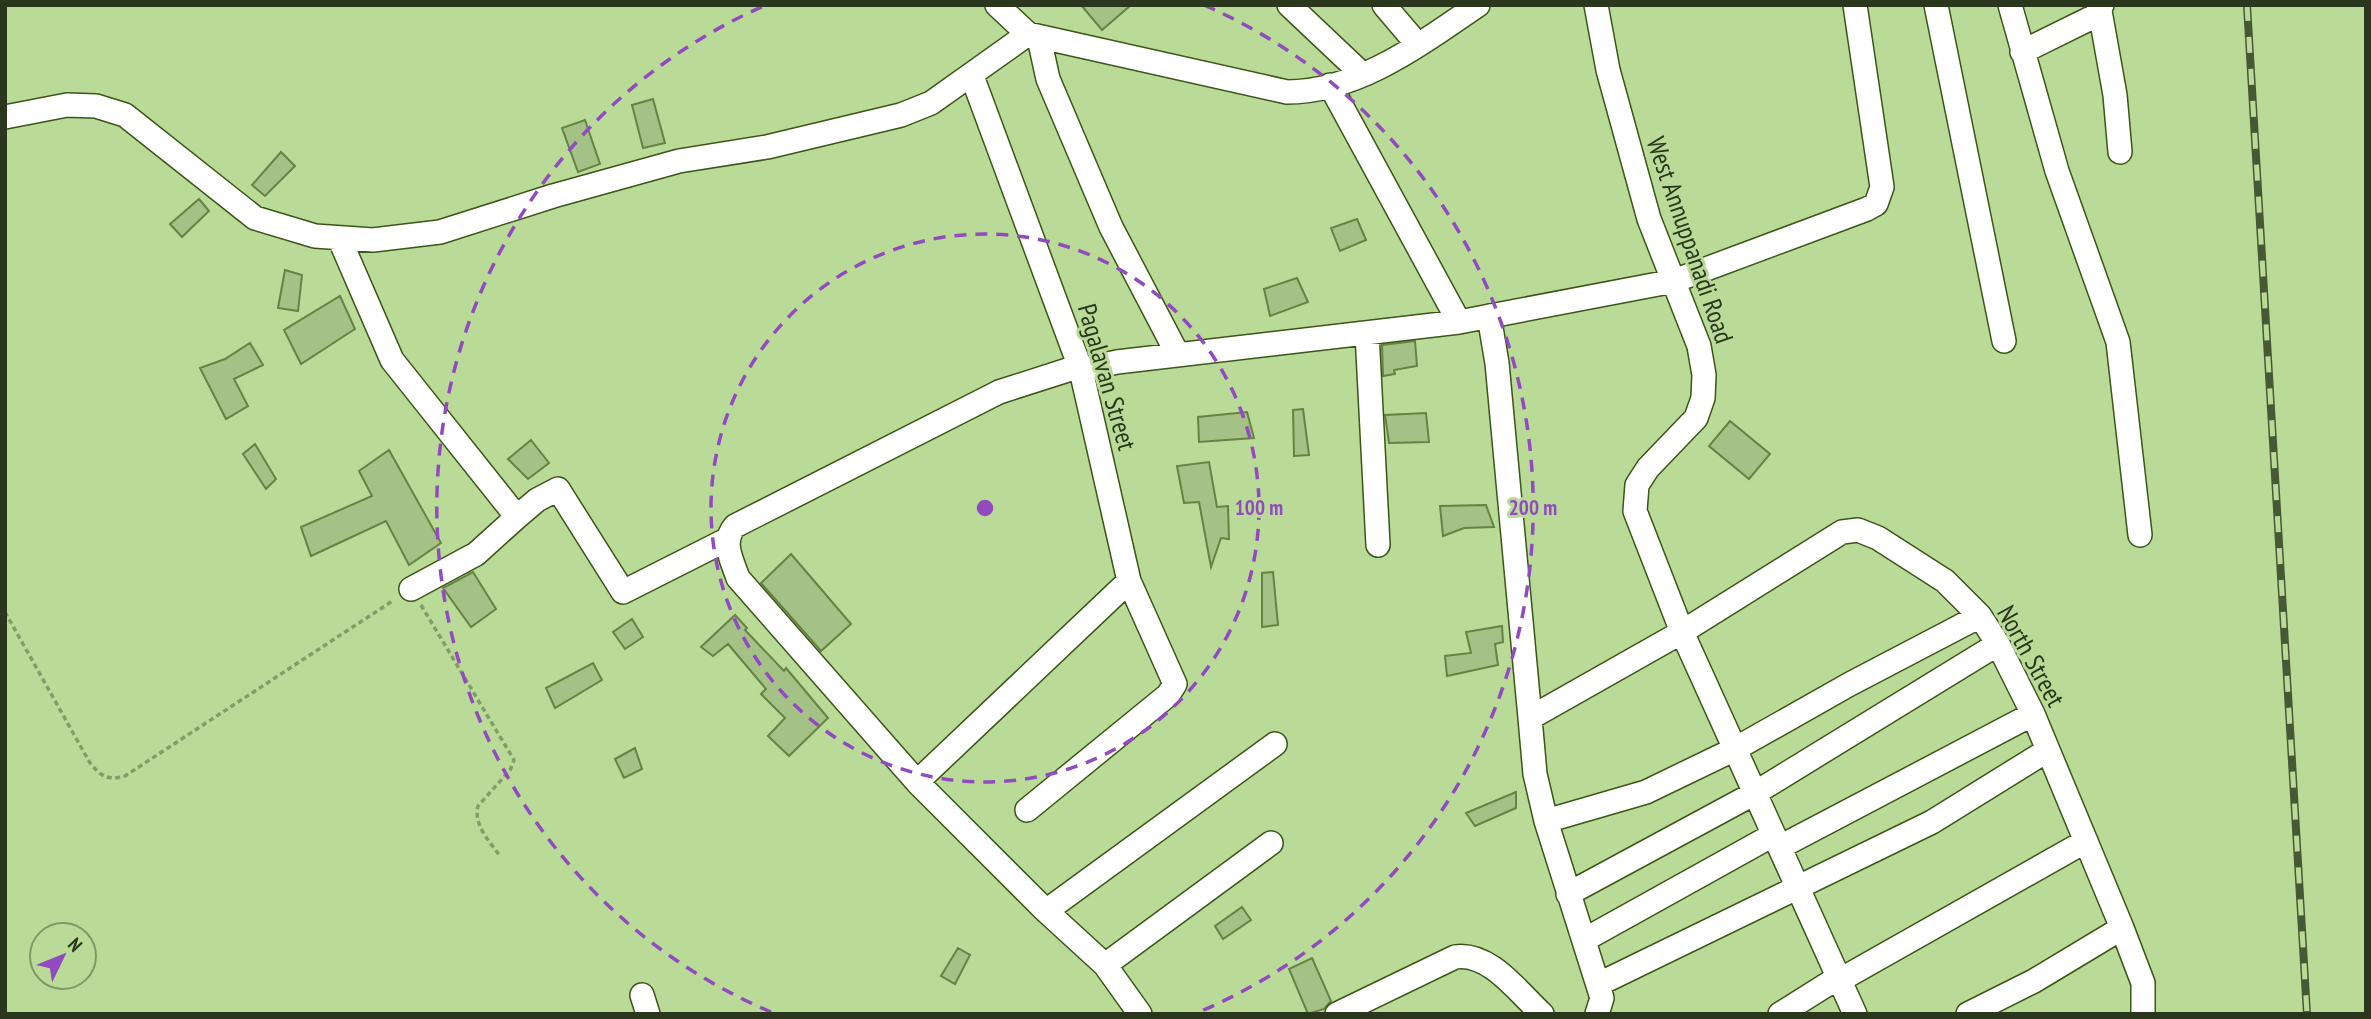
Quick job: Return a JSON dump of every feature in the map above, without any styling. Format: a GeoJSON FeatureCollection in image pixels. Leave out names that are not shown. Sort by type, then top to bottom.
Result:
{"type":"FeatureCollection","features":[{"type":"Feature","properties":{"kind":"street"},"geometry":{"type":"LineString","coordinates":[[997,5],[1034,36],[1287,92],[1307,92],[1330,86],[1401,56],[1478,5]]}},
{"type":"Feature","properties":{"kind":"street"},"geometry":{"type":"LineString","coordinates":[[1289,5],[1361,73]]}},
{"type":"Feature","properties":{"kind":"street"},"geometry":{"type":"LineString","coordinates":[[1384,5],[1418,45]]}},
{"type":"Feature","properties":{"kind":"street","name":"West Annuppanadi Road"},"geometry":{"type":"LineString","coordinates":[[1596,5],[1608,70],[1649,219],[1699,346],[1704,375],[1703,398],[1696,418],[1648,468],[1637,485],[1636,511],[1682,632],[1855,1014]]}},
{"type":"Feature","properties":{"kind":"street"},"geometry":{"type":"LineString","coordinates":[[411,589],[477,554],[537,500],[558,489],[624,592],[728,539],[735,526],[991,396],[1080,368],[1459,322],[1674,281],[1876,204],[1882,187],[1855,5]]}},
{"type":"Feature","properties":{"kind":"street"},"geometry":{"type":"LineString","coordinates":[[1936,5],[2004,341]]}},
{"type":"Feature","properties":{"kind":"street"},"geometry":{"type":"LineString","coordinates":[[2010,5],[2057,171],[2118,342],[2140,535]]}},
{"type":"Feature","properties":{"kind":"street"},"geometry":{"type":"LineString","coordinates":[[2022,52],[2095,16],[2101,8]]}},
{"type":"Feature","properties":{"kind":"street"},"geometry":{"type":"LineString","coordinates":[[2101,8],[2115,95],[2120,152]]}},
{"type":"Feature","properties":{"kind":"street"},"geometry":{"type":"LineString","coordinates":[[5,117],[67,105],[96,106],[125,114],[255,218],[340,240],[373,240],[440,232],[553,196],[679,161],[767,147],[901,116],[932,103],[1034,36]]}},
{"type":"Feature","properties":{"kind":"street"},"geometry":{"type":"LineString","coordinates":[[1034,36],[1048,79],[1111,227],[1178,355]]}},
{"type":"Feature","properties":{"kind":"street","name":"Pagalavan Street"},"geometry":{"type":"LineString","coordinates":[[972,76],[1080,368],[1129,581],[1175,684],[1168,695],[1027,810]]}},
{"type":"Feature","properties":{"kind":"street"},"geometry":{"type":"LineString","coordinates":[[1330,86],[1459,322]]}},
{"type":"Feature","properties":{"kind":"street"},"geometry":{"type":"LineString","coordinates":[[340,240],[392,360],[498,497],[517,517]]}},
{"type":"Feature","properties":{"kind":"street"},"geometry":{"type":"LineString","coordinates":[[1489,316],[1497,363],[1535,774],[1568,894],[1599,984],[1601,1013]]}},
{"type":"Feature","properties":{"kind":"street"},"geometry":{"type":"LineString","coordinates":[[1367,333],[1378,545]]}},
{"type":"Feature","properties":{"kind":"street","name":"North Street"},"geometry":{"type":"LineString","coordinates":[[1530,718],[1682,632],[1842,532],[1858,530],[1878,538],[1945,581],[1980,616],[1998,644],[2033,714],[2122,928],[2143,983],[2143,1014]]}},
{"type":"Feature","properties":{"kind":"street"},"geometry":{"type":"LineString","coordinates":[[728,539],[738,578],[917,782],[1045,911],[1105,965],[1140,1014]]}},
{"type":"Feature","properties":{"kind":"street"},"geometry":{"type":"LineString","coordinates":[[917,782],[1129,581]]}},
{"type":"Feature","properties":{"kind":"street"},"geometry":{"type":"LineString","coordinates":[[1546,821],[1646,792],[1735,749],[1850,684],[1980,616]]}},
{"type":"Feature","properties":{"kind":"street"},"geometry":{"type":"LineString","coordinates":[[1568,894],[1755,793],[1998,644]]}},
{"type":"Feature","properties":{"kind":"street"},"geometry":{"type":"LineString","coordinates":[[1584,940],[1776,841],[2033,714]]}},
{"type":"Feature","properties":{"kind":"street"},"geometry":{"type":"LineString","coordinates":[[1045,911],[1275,744]]}},
{"type":"Feature","properties":{"kind":"street"},"geometry":{"type":"LineString","coordinates":[[1599,984],[1932,822],[2048,750]]}},
{"type":"Feature","properties":{"kind":"street"},"geometry":{"type":"LineString","coordinates":[[1780,1014],[2086,841]]}},
{"type":"Feature","properties":{"kind":"street"},"geometry":{"type":"LineString","coordinates":[[1105,965],[1271,843]]}},
{"type":"Feature","properties":{"kind":"street"},"geometry":{"type":"LineString","coordinates":[[1968,1014],[2034,981],[2122,928]]}},
{"type":"Feature","properties":{"kind":"street"},"geometry":{"type":"LineString","coordinates":[[1337,1014],[1455,957],[1469,955],[1482,959],[1542,1014]]}},
{"type":"Feature","properties":{"kind":"path"},"geometry":{"type":"LineString","coordinates":[[5,612],[90,762],[101,775],[111,780],[125,776],[411,589],[513,760],[510,770],[478,806],[476,813],[480,827],[500,856]]}},
{"type":"Feature","properties":{"kind":"building"},"geometry":{"type":"Polygon","coordinates":[[[1081,5],[1131,5],[1102,30],[1081,5]]]}},
{"type":"Feature","properties":{"kind":"building"},"geometry":{"type":"Polygon","coordinates":[[[653,99],[665,143],[643,148],[632,105],[653,99]]]}},
{"type":"Feature","properties":{"kind":"building"},"geometry":{"type":"Polygon","coordinates":[[[585,120],[600,164],[578,172],[562,128],[585,120]]]}},
{"type":"Feature","properties":{"kind":"building"},"geometry":{"type":"Polygon","coordinates":[[[281,152],[295,166],[265,196],[252,185],[281,152]]]}},
{"type":"Feature","properties":{"kind":"building"},"geometry":{"type":"Polygon","coordinates":[[[199,199],[209,211],[182,237],[170,224],[199,199]]]}},
{"type":"Feature","properties":{"kind":"building"},"geometry":{"type":"Polygon","coordinates":[[[1357,219],[1366,240],[1340,251],[1331,228],[1357,219]]]}},
{"type":"Feature","properties":{"kind":"building"},"geometry":{"type":"Polygon","coordinates":[[[285,270],[302,275],[298,311],[278,308],[285,270]]]}},
{"type":"Feature","properties":{"kind":"building"},"geometry":{"type":"Polygon","coordinates":[[[1297,278],[1308,302],[1270,316],[1264,289],[1297,278]]]}},
{"type":"Feature","properties":{"kind":"building"},"geometry":{"type":"Polygon","coordinates":[[[340,296],[355,329],[301,364],[284,330],[340,296]]]}},
{"type":"Feature","properties":{"kind":"building"},"geometry":{"type":"Polygon","coordinates":[[[1415,341],[1417,366],[1394,370],[1395,374],[1383,376],[1382,345],[1415,341]]]}},
{"type":"Feature","properties":{"kind":"building"},"geometry":{"type":"Polygon","coordinates":[[[250,343],[263,365],[234,379],[248,406],[226,419],[200,368],[225,359],[250,343]]]}},
{"type":"Feature","properties":{"kind":"building"},"geometry":{"type":"Polygon","coordinates":[[[1303,409],[1309,455],[1294,456],[1293,410],[1303,409]]]}},
{"type":"Feature","properties":{"kind":"building"},"geometry":{"type":"Polygon","coordinates":[[[1247,412],[1254,438],[1199,442],[1198,417],[1247,412]]]}},
{"type":"Feature","properties":{"kind":"building"},"geometry":{"type":"Polygon","coordinates":[[[1426,413],[1429,442],[1389,443],[1385,415],[1426,413]]]}},
{"type":"Feature","properties":{"kind":"building"},"geometry":{"type":"Polygon","coordinates":[[[1730,421],[1770,454],[1749,479],[1709,446],[1730,421]]]}},
{"type":"Feature","properties":{"kind":"building"},"geometry":{"type":"Polygon","coordinates":[[[531,440],[549,463],[528,479],[508,459],[531,440]]]}},
{"type":"Feature","properties":{"kind":"building"},"geometry":{"type":"Polygon","coordinates":[[[255,444],[276,479],[266,489],[243,454],[255,444]]]}},
{"type":"Feature","properties":{"kind":"building"},"geometry":{"type":"Polygon","coordinates":[[[389,450],[441,543],[409,565],[386,521],[311,556],[301,527],[372,496],[359,471],[389,450]]]}},
{"type":"Feature","properties":{"kind":"building"},"geometry":{"type":"Polygon","coordinates":[[[1209,462],[1217,507],[1228,506],[1229,539],[1221,538],[1211,567],[1199,502],[1184,503],[1177,466],[1209,462]]]}},
{"type":"Feature","properties":{"kind":"building"},"geometry":{"type":"Polygon","coordinates":[[[1486,505],[1494,527],[1464,528],[1443,536],[1440,506],[1486,505]]]}},
{"type":"Feature","properties":{"kind":"building"},"geometry":{"type":"Polygon","coordinates":[[[791,554],[851,624],[821,651],[761,583],[791,554]]]}},
{"type":"Feature","properties":{"kind":"building"},"geometry":{"type":"Polygon","coordinates":[[[473,572],[496,609],[471,627],[443,588],[473,572]]]}},
{"type":"Feature","properties":{"kind":"building"},"geometry":{"type":"Polygon","coordinates":[[[1273,572],[1278,625],[1262,627],[1262,573],[1273,572]]]}},
{"type":"Feature","properties":{"kind":"building"},"geometry":{"type":"Polygon","coordinates":[[[735,615],[747,628],[745,630],[784,671],[786,668],[828,718],[789,756],[768,736],[785,718],[761,694],[766,689],[728,644],[713,656],[701,647],[735,615]]]}},
{"type":"Feature","properties":{"kind":"building"},"geometry":{"type":"Polygon","coordinates":[[[632,619],[643,637],[625,649],[613,632],[632,619]]]}},
{"type":"Feature","properties":{"kind":"building"},"geometry":{"type":"Polygon","coordinates":[[[1502,626],[1503,642],[1495,644],[1498,665],[1447,676],[1445,656],[1471,653],[1466,632],[1502,626]]]}},
{"type":"Feature","properties":{"kind":"building"},"geometry":{"type":"Polygon","coordinates":[[[593,663],[602,680],[555,708],[546,688],[593,663]]]}},
{"type":"Feature","properties":{"kind":"building"},"geometry":{"type":"Polygon","coordinates":[[[635,748],[642,769],[624,778],[615,759],[635,748]]]}},
{"type":"Feature","properties":{"kind":"building"},"geometry":{"type":"Polygon","coordinates":[[[1516,792],[1516,808],[1475,826],[1466,813],[1516,792]]]}},
{"type":"Feature","properties":{"kind":"building"},"geometry":{"type":"Polygon","coordinates":[[[1242,907],[1251,920],[1223,939],[1215,926],[1242,907]]]}},
{"type":"Feature","properties":{"kind":"building"},"geometry":{"type":"Polygon","coordinates":[[[958,948],[970,955],[955,984],[941,976],[958,948]]]}},
{"type":"Feature","properties":{"kind":"building"},"geometry":{"type":"Polygon","coordinates":[[[1312,958],[1331,1001],[1324,1009],[1308,1014],[1289,969],[1312,958]]]}},
{"type":"Feature","properties":{"kind":"railway"},"geometry":{"type":"LineString","coordinates":[[2247,5],[2307,1014]]}}]}
